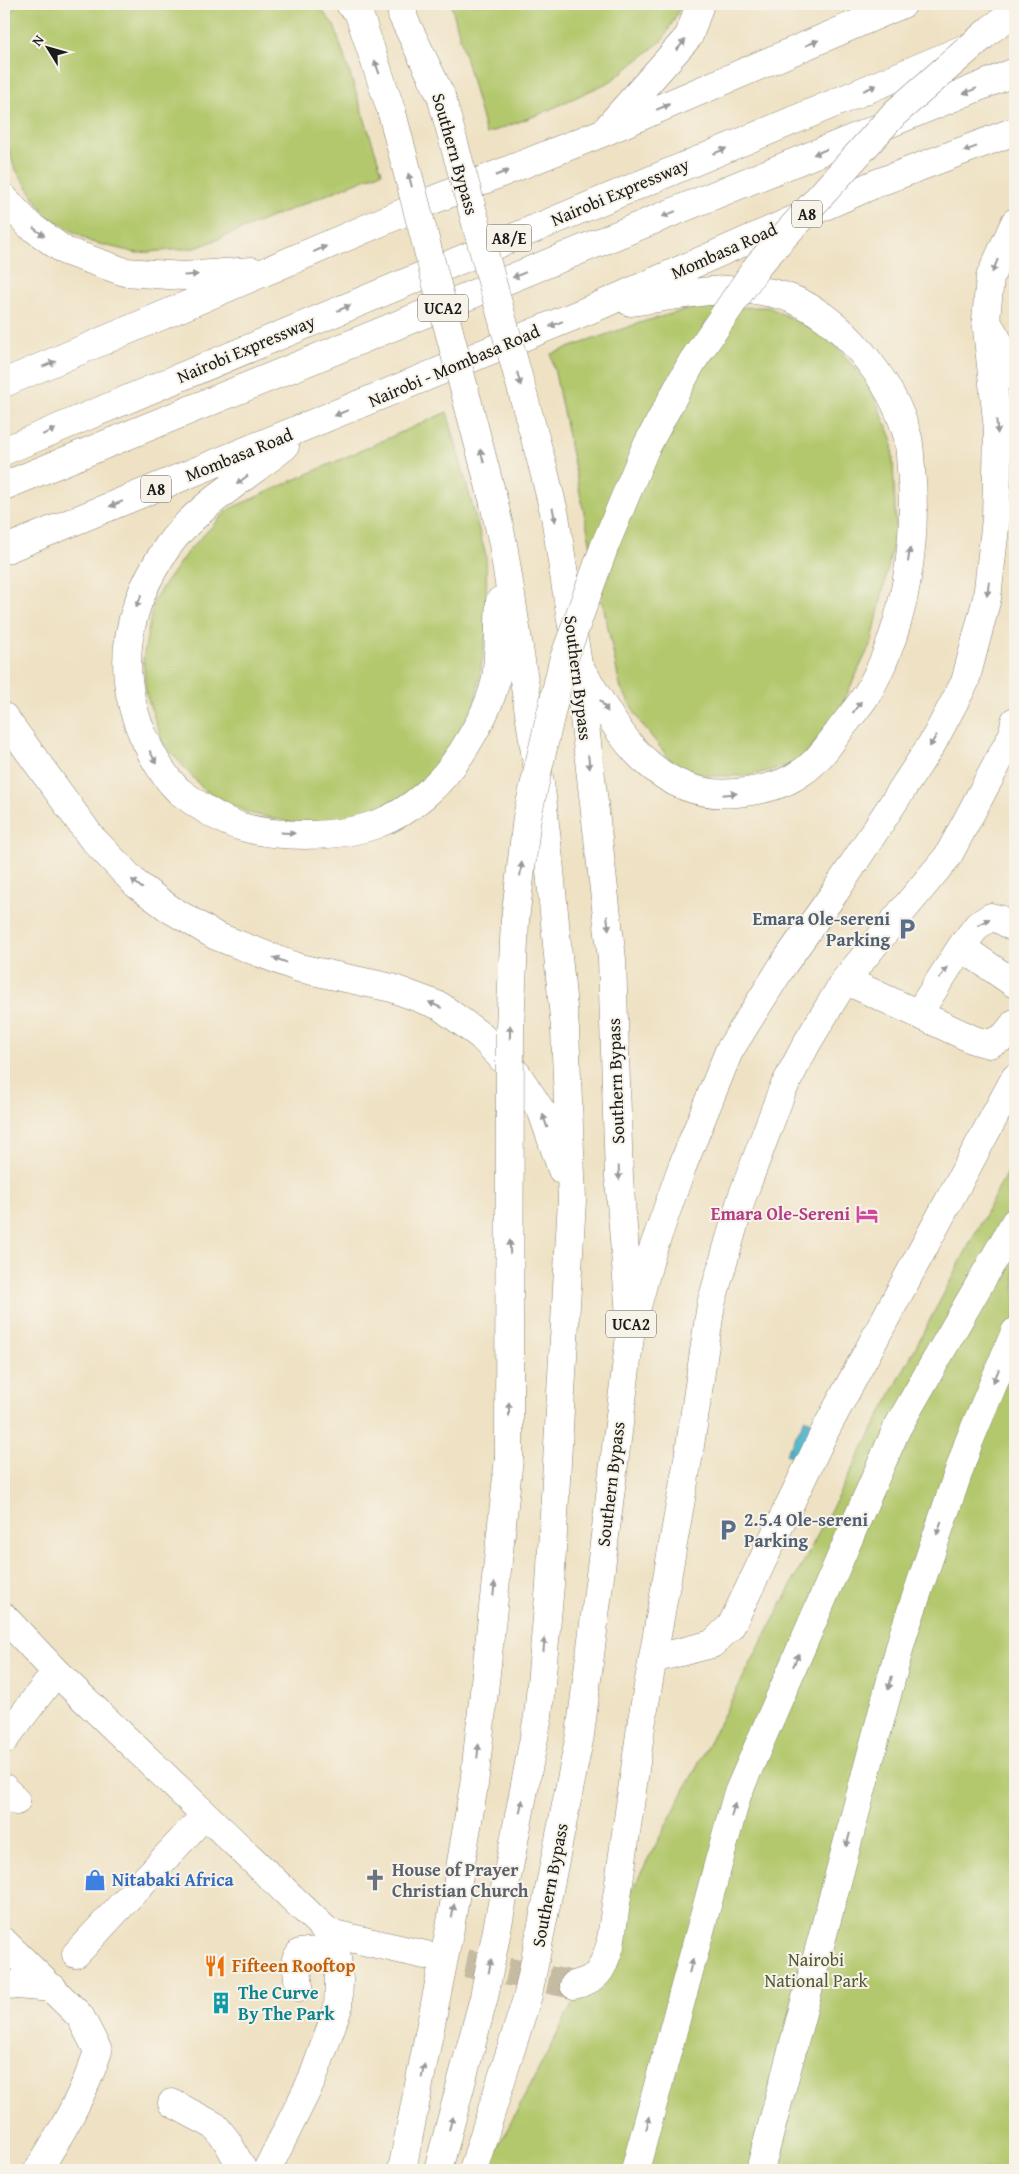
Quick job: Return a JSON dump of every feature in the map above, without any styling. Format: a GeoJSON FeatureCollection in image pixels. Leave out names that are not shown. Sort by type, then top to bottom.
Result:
{"type":"FeatureCollection","features":[{"type":"Feature","properties":{"kind":"main road"},"geometry":{"type":"LineString","coordinates":[[602,133],[689,36],[700,4]]}},
{"type":"Feature","properties":{"kind":"main road"},"geometry":{"type":"LineString","coordinates":[[4,383],[276,269],[433,200],[602,133],[904,4]]}},
{"type":"Feature","properties":{"kind":"main road","name":"UCA2"},"geometry":{"type":"LineString","coordinates":[[354,6],[392,113],[494,503],[503,544],[542,798],[549,860],[565,1029],[572,1200],[550,1585],[538,1716],[484,1997],[438,2170]]}},
{"type":"Feature","properties":{"kind":"main road","name":"Southern Bypass"},"geometry":{"type":"LineString","coordinates":[[401,8],[440,96],[555,516],[578,665],[612,959],[619,1177],[631,1328],[580,1735],[528,1995],[473,2170]]}},
{"type":"Feature","properties":{"kind":"main road"},"geometry":{"type":"LineString","coordinates":[[402,2170],[445,1956],[474,1785],[509,1458],[510,1028],[515,920],[527,817],[563,661],[605,545],[645,449],[692,362],[759,264],[895,113],[991,29],[1015,12]]}},
{"type":"Feature","properties":{"kind":"main road","name":"Nairobi Expressway"},"geometry":{"type":"LineString","coordinates":[[4,450],[1015,28]]}},
{"type":"Feature","properties":{"kind":"main road","name":"Nairobi Expressway"},"geometry":{"type":"LineString","coordinates":[[4,486],[1015,72]]}},
{"type":"Feature","properties":{"kind":"main road","name":"Mombasa Road"},"geometry":{"type":"LineString","coordinates":[[601,305],[877,183],[1015,132]]}},
{"type":"Feature","properties":{"kind":"main road"},"geometry":{"type":"LineString","coordinates":[[4,198],[29,225],[65,251],[125,272],[183,276],[276,269]]}},
{"type":"Feature","properties":{"kind":"main road"},"geometry":{"type":"LineString","coordinates":[[631,1328],[652,1252],[682,1167],[729,1051],[783,965],[835,892],[933,742],[965,682],[987,598],[996,519],[998,429],[986,320],[990,277],[1015,222]]}},
{"type":"Feature","properties":{"kind":"main road"},"geometry":{"type":"LineString","coordinates":[[578,665],[621,732],[649,764],[684,787],[716,795],[762,791],[803,772],[831,743],[871,688],[897,626],[910,553],[914,495],[908,438],[889,393],[864,353],[828,319],[784,296],[740,289],[601,305]]}},
{"type":"Feature","properties":{"kind":"main road","name":"Nairobi - Mombasa Road"},"geometry":{"type":"LineString","coordinates":[[308,427],[601,305]]}},
{"type":"Feature","properties":{"kind":"main road"},"geometry":{"type":"LineString","coordinates":[[986,320],[1010,361],[1015,377]]}},
{"type":"Feature","properties":{"kind":"main road"},"geometry":{"type":"LineString","coordinates":[[308,427],[192,519],[169,545],[148,578],[129,625],[126,659],[129,698],[139,728],[156,762],[178,790],[201,806],[241,827],[269,832],[323,836],[376,824],[416,803],[451,768],[480,723],[495,682],[503,544]]}},
{"type":"Feature","properties":{"kind":"main road","name":"Mombasa Road"},"geometry":{"type":"LineString","coordinates":[[4,550],[308,427]]}},
{"type":"Feature","properties":{"kind":"main road"},"geometry":{"type":"LineString","coordinates":[[4,717],[91,837],[136,884],[170,909],[216,936],[299,968],[392,988],[440,1006],[481,1036],[517,1074],[542,1112],[572,1200]]}},
{"type":"Feature","properties":{"kind":"main road"},"geometry":{"type":"LineString","coordinates":[[574,1985],[591,1981],[601,1971],[610,1946],[653,1659],[688,1459],[711,1304],[742,1197],[782,1091],[807,1043],[845,980],[948,856],[1013,734],[1015,721]]}},
{"type":"Feature","properties":{"kind":"main road"},"geometry":{"type":"LineString","coordinates":[[918,1014],[961,946],[978,925],[991,917],[999,919],[1015,928]]}},
{"type":"Feature","properties":{"kind":"main road"},"geometry":{"type":"LineString","coordinates":[[961,946],[1015,984]]}},
{"type":"Feature","properties":{"kind":"main road"},"geometry":{"type":"LineString","coordinates":[[845,980],[974,1040],[989,1044],[1004,1037],[1015,1023]]}},
{"type":"Feature","properties":{"kind":"main road"},"geometry":{"type":"LineString","coordinates":[[653,1659],[712,1644],[731,1626],[827,1427],[1015,1078]]}},
{"type":"Feature","properties":{"kind":"main road"},"geometry":{"type":"LineString","coordinates":[[636,2170],[737,1795],[897,1428],[1015,1222]]}},
{"type":"Feature","properties":{"kind":"main road"},"geometry":{"type":"LineString","coordinates":[[760,2170],[903,1635],[968,1444],[1015,1332]]}},
{"type":"Feature","properties":{"kind":"main road"},"geometry":{"type":"LineString","coordinates":[[4,1617],[56,1672],[331,1941],[339,1980],[338,2008],[312,2080],[267,2170]]}},
{"type":"Feature","properties":{"kind":"main road"},"geometry":{"type":"LineString","coordinates":[[4,1740],[56,1672]]}},
{"type":"Feature","properties":{"kind":"main road"},"geometry":{"type":"LineString","coordinates":[[76,1954],[204,1816]]}},
{"type":"Feature","properties":{"kind":"main road"},"geometry":{"type":"LineString","coordinates":[[299,1987],[296,1959],[300,1953],[331,1941],[426,1955]]}},
{"type":"Feature","properties":{"kind":"main road"},"geometry":{"type":"LineString","coordinates":[[4,1942],[80,2016],[98,2051],[88,2081],[56,2142],[38,2170]]}},
{"type":"Feature","properties":{"kind":"main road"},"geometry":{"type":"LineString","coordinates":[[4,1984],[53,1988]]}},
{"type":"Feature","properties":{"kind":"main road"},"geometry":{"type":"LineString","coordinates":[[172,2102],[215,2126],[227,2141],[243,2170]]}},
{"type":"Feature","properties":{"kind":"green space"},"geometry":{"type":"Polygon","coordinates":[[[16,4],[317,4],[334,25],[382,172],[196,248],[137,253],[91,242],[47,216],[14,167],[4,132],[4,25],[16,4]]]}},
{"type":"Feature","properties":{"kind":"green space"},"geometry":{"type":"Polygon","coordinates":[[[451,4],[682,4],[663,40],[611,81],[540,114],[486,134],[451,4]]]}},
{"type":"Feature","properties":{"kind":"green space"},"geometry":{"type":"Polygon","coordinates":[[[769,307],[829,338],[868,383],[892,438],[896,531],[872,641],[838,713],[800,762],[750,776],[707,776],[672,762],[640,722],[620,686],[551,354],[645,321],[693,308],[769,307]]]}},
{"type":"Feature","properties":{"kind":"green space"},"geometry":{"type":"Polygon","coordinates":[[[447,412],[486,556],[487,631],[473,717],[441,770],[398,802],[337,822],[294,823],[248,813],[204,790],[163,743],[146,694],[143,659],[154,599],[188,551],[229,509],[447,412]]]}},
{"type":"Feature","properties":{"kind":"green space","name":"Nairobi National Park"},"geometry":{"type":"Polygon","coordinates":[[[1015,1157],[1015,2170],[486,2170],[1015,1157]]]}},
{"type":"Feature","properties":{"kind":"water"},"geometry":{"type":"Polygon","coordinates":[[[805,1419],[815,1424],[796,1459],[786,1454],[805,1419]]]}},
{"type":"Feature","properties":{"kind":"tunnel"},"geometry":{"type":"LineString","coordinates":[[425,1955],[574,1985]]}},
{"type":"Feature","properties":{"kind":"place","name":"Emara Ole-sereni Parking"},"geometry":{"type":"Point","coordinates":[907,929]}},
{"type":"Feature","properties":{"kind":"place","name":"Emara Ole-Sereni"},"geometry":{"type":"Point","coordinates":[867,1214]}},
{"type":"Feature","properties":{"kind":"place","name":"2.5.4 Ole-sereni Parking"},"geometry":{"type":"Point","coordinates":[728,1530]}},
{"type":"Feature","properties":{"kind":"place","name":"Nitabaki Africa"},"geometry":{"type":"Point","coordinates":[95,1880]}},
{"type":"Feature","properties":{"kind":"place","name":"House of Prayer Christian Church"},"geometry":{"type":"Point","coordinates":[375,1880]}},
{"type":"Feature","properties":{"kind":"place","name":"Fifteen Rooftop"},"geometry":{"type":"Point","coordinates":[215,1966]}},
{"type":"Feature","properties":{"kind":"place","name":"The Curve By The Park"},"geometry":{"type":"Point","coordinates":[221,2003]}}]}
